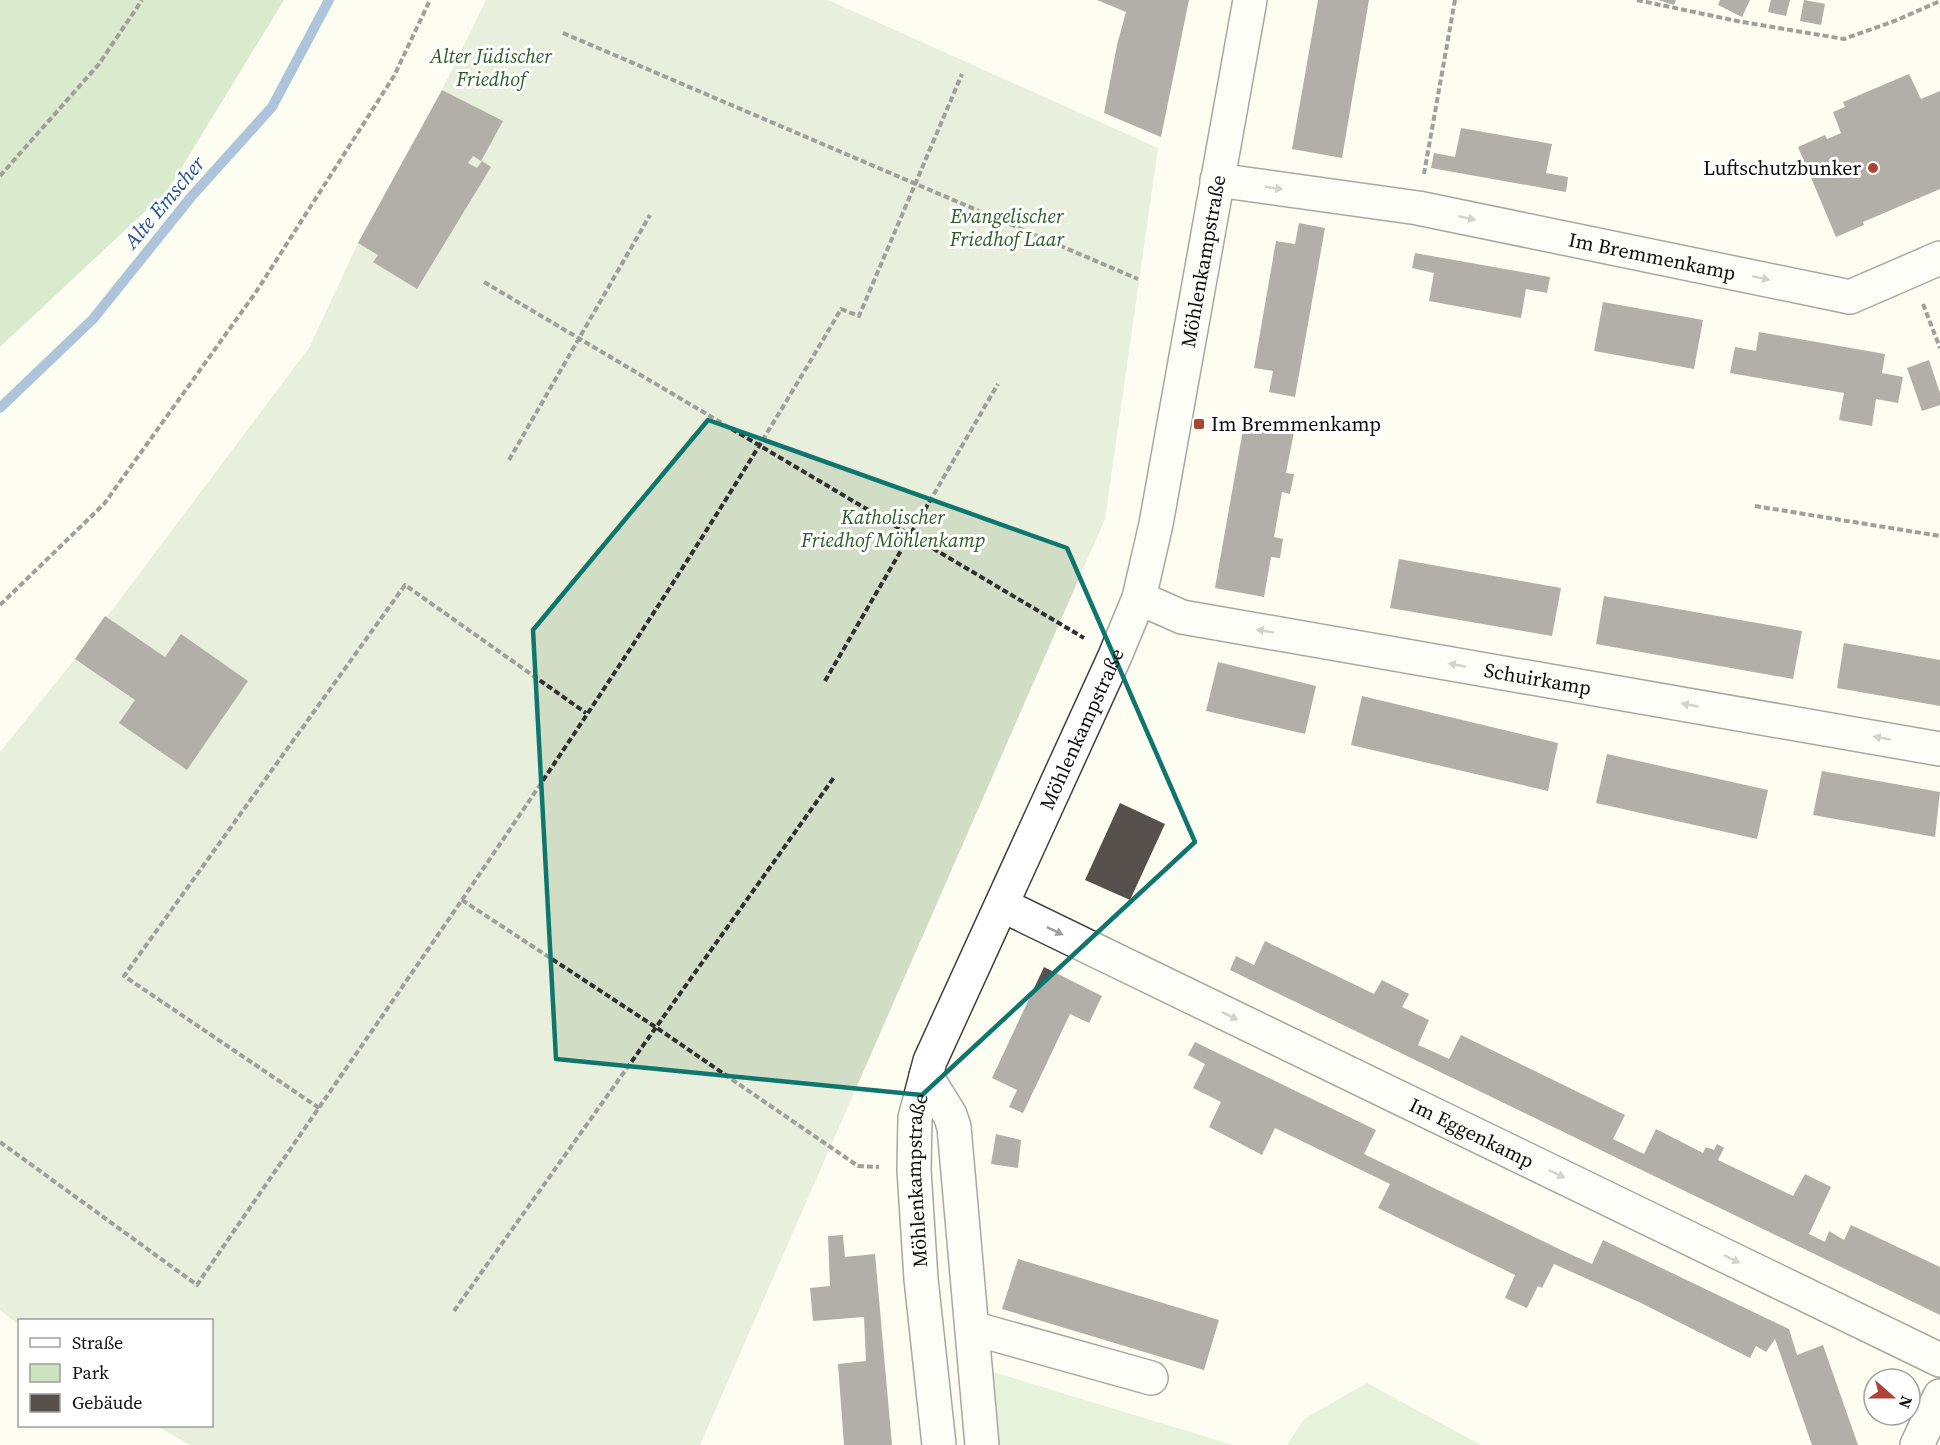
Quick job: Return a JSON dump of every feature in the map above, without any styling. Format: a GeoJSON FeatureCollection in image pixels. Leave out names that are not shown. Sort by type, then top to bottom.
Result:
{"type":"FeatureCollection","features":[{"type":"Feature","properties":{"kind":"street","name":"Möhlenkampstraße"},"geometry":{"type":"LineString","coordinates":[[939,1445],[921,1279],[914,1170],[915,1118],[930,1061],[1115,656],[1139,598],[1156,524],[1248,1]]}},
{"type":"Feature","properties":{"kind":"street","name":"Im Bremmenkamp"},"geometry":{"type":"LineString","coordinates":[[1216,180],[1418,208],[1850,297],[1925,265]]}},
{"type":"Feature","properties":{"kind":"street","name":"Schuirkamp"},"geometry":{"type":"LineString","coordinates":[[1139,598],[1182,617],[1940,748]]}},
{"type":"Feature","properties":{"kind":"street","name":"Im Eggenkamp"},"geometry":{"type":"LineString","coordinates":[[1002,905],[1940,1360]]}},
{"type":"Feature","properties":{"kind":"street"},"geometry":{"type":"LineString","coordinates":[[926,1076],[950,1115],[954,1127],[982,1445]]}},
{"type":"Feature","properties":{"kind":"street"},"geometry":{"type":"LineString","coordinates":[[972,1328],[1151,1378]]}},
{"type":"Feature","properties":{"kind":"street"},"geometry":{"type":"LineString","coordinates":[[1917,1445],[1940,1396]]}},
{"type":"Feature","properties":{"kind":"path"},"geometry":{"type":"LineString","coordinates":[[0,176],[99,64],[142,0]]}},
{"type":"Feature","properties":{"kind":"path"},"geometry":{"type":"LineString","coordinates":[[0,605],[104,504],[256,292],[394,76],[430,0]]}},
{"type":"Feature","properties":{"kind":"path"},"geometry":{"type":"LineString","coordinates":[[1418,208],[1455,0]]}},
{"type":"Feature","properties":{"kind":"path"},"geometry":{"type":"LineString","coordinates":[[1637,0],[1737,21],[1844,39],[1897,20],[1940,1]]}},
{"type":"Feature","properties":{"kind":"path"},"geometry":{"type":"LineString","coordinates":[[563,33],[1138,279]]}},
{"type":"Feature","properties":{"kind":"path"},"geometry":{"type":"LineString","coordinates":[[0,1142],[198,1285],[462,900],[586,713],[761,446],[841,309],[859,316],[963,74]]}},
{"type":"Feature","properties":{"kind":"path"},"geometry":{"type":"LineString","coordinates":[[509,460],[650,215]]}},
{"type":"Feature","properties":{"kind":"path"},"geometry":{"type":"LineString","coordinates":[[1925,265],[1940,348]]}},
{"type":"Feature","properties":{"kind":"path"},"geometry":{"type":"LineString","coordinates":[[484,282],[1115,656]]}},
{"type":"Feature","properties":{"kind":"path"},"geometry":{"type":"LineString","coordinates":[[825,681],[998,384]]}},
{"type":"Feature","properties":{"kind":"path"},"geometry":{"type":"LineString","coordinates":[[1755,506],[1940,536]]}},
{"type":"Feature","properties":{"kind":"path"},"geometry":{"type":"LineString","coordinates":[[319,1108],[124,976],[405,585],[586,713]]}},
{"type":"Feature","properties":{"kind":"path"},"geometry":{"type":"LineString","coordinates":[[454,1311],[836,776]]}},
{"type":"Feature","properties":{"kind":"path"},"geometry":{"type":"LineString","coordinates":[[462,900],[657,1028],[858,1166],[914,1170]]}},
{"type":"Feature","properties":{"kind":"highlighted area"},"geometry":{"type":"Polygon","coordinates":[[[708,420],[1067,548],[1195,842],[922,1095],[556,1059],[533,630],[708,420]]]}},
{"type":"Feature","properties":{"kind":"green space"},"geometry":{"type":"Polygon","coordinates":[[[0,0],[284,0],[168,190],[0,347],[0,0]]]}},
{"type":"Feature","properties":{"kind":"green space"},"geometry":{"type":"Polygon","coordinates":[[[486,0],[828,0],[1158,148],[1105,519],[700,1445],[190,1445],[159,1427],[213,1427],[213,1319],[18,1319],[18,1324],[0,1310],[0,752],[75,659],[309,348],[358,243],[442,90],[486,0]]]}},
{"type":"Feature","properties":{"kind":"green space"},"geometry":{"type":"Polygon","coordinates":[[[993,1372],[1233,1445],[999,1445],[993,1372]]]}},
{"type":"Feature","properties":{"kind":"green space"},"geometry":{"type":"Polygon","coordinates":[[[1367,1383],[1481,1445],[1287,1445],[1304,1419],[1367,1383]]]}},
{"type":"Feature","properties":{"kind":"building"},"geometry":{"type":"Polygon","coordinates":[[[1097,0],[1189,0],[1161,137],[1104,113],[1126,12],[1097,0]]]}},
{"type":"Feature","properties":{"kind":"building"},"geometry":{"type":"Polygon","coordinates":[[[1318,0],[1369,0],[1342,158],[1292,149],[1318,0]]]}},
{"type":"Feature","properties":{"kind":"building"},"geometry":{"type":"Polygon","coordinates":[[[1658,0],[1676,0],[1674,5],[1658,0]]]}},
{"type":"Feature","properties":{"kind":"building"},"geometry":{"type":"Polygon","coordinates":[[[1720,0],[1750,0],[1742,17],[1718,5],[1720,0]]]}},
{"type":"Feature","properties":{"kind":"building"},"geometry":{"type":"Polygon","coordinates":[[[1771,0],[1790,0],[1786,16],[1768,12],[1771,0]]]}},
{"type":"Feature","properties":{"kind":"building"},"geometry":{"type":"Polygon","coordinates":[[[1804,0],[1825,4],[1821,25],[1800,21],[1804,0]]]}},
{"type":"Feature","properties":{"kind":"building","name":"Luftschutzbunker"},"geometry":{"type":"Polygon","coordinates":[[[1909,74],[1921,99],[1940,91],[1940,189],[1863,222],[1864,225],[1836,237],[1798,147],[1825,135],[1827,139],[1841,133],[1833,112],[1845,107],[1843,102],[1909,74]]]}},
{"type":"Feature","properties":{"kind":"building"},"geometry":{"type":"Polygon","coordinates":[[[442,90],[503,121],[481,161],[473,156],[468,163],[477,168],[482,161],[491,167],[417,289],[373,262],[378,255],[358,243],[442,90]]]}},
{"type":"Feature","properties":{"kind":"building"},"geometry":{"type":"Polygon","coordinates":[[[1461,128],[1552,144],[1546,173],[1568,177],[1566,192],[1431,168],[1434,153],[1455,157],[1461,128]]]}},
{"type":"Feature","properties":{"kind":"building"},"geometry":{"type":"Polygon","coordinates":[[[1299,223],[1325,228],[1295,397],[1269,392],[1273,371],[1254,368],[1276,241],[1295,244],[1299,223]]]}},
{"type":"Feature","properties":{"kind":"building"},"geometry":{"type":"Polygon","coordinates":[[[1415,253],[1550,277],[1547,293],[1526,289],[1521,318],[1429,301],[1434,273],[1412,268],[1415,253]]]}},
{"type":"Feature","properties":{"kind":"building"},"geometry":{"type":"Polygon","coordinates":[[[1603,302],[1703,320],[1694,369],[1594,351],[1603,302]]]}},
{"type":"Feature","properties":{"kind":"building"},"geometry":{"type":"Polygon","coordinates":[[[1759,332],[1885,354],[1882,373],[1903,377],[1898,403],[1876,399],[1872,426],[1839,420],[1844,393],[1730,373],[1735,347],[1756,351],[1759,332]]]}},
{"type":"Feature","properties":{"kind":"building"},"geometry":{"type":"Polygon","coordinates":[[[1929,360],[1940,393],[1940,405],[1922,411],[1907,368],[1929,360]]]}},
{"type":"Feature","properties":{"kind":"building"},"geometry":{"type":"Polygon","coordinates":[[[1244,424],[1294,432],[1286,473],[1294,474],[1290,494],[1282,492],[1274,537],[1283,539],[1280,558],[1271,557],[1264,597],[1215,588],[1244,424]]]}},
{"type":"Feature","properties":{"kind":"building"},"geometry":{"type":"Polygon","coordinates":[[[1399,559],[1561,588],[1552,636],[1390,608],[1399,559]]]}},
{"type":"Feature","properties":{"kind":"building"},"geometry":{"type":"Polygon","coordinates":[[[1604,596],[1802,631],[1793,679],[1596,644],[1604,596]]]}},
{"type":"Feature","properties":{"kind":"building"},"geometry":{"type":"Polygon","coordinates":[[[105,616],[165,657],[181,634],[248,681],[187,770],[119,723],[135,700],[75,659],[105,616]]]}},
{"type":"Feature","properties":{"kind":"building"},"geometry":{"type":"Polygon","coordinates":[[[1844,643],[1940,660],[1940,706],[1837,688],[1844,643]]]}},
{"type":"Feature","properties":{"kind":"building"},"geometry":{"type":"Polygon","coordinates":[[[1218,662],[1316,686],[1305,734],[1206,711],[1218,662]]]}},
{"type":"Feature","properties":{"kind":"building"},"geometry":{"type":"Polygon","coordinates":[[[1362,696],[1558,743],[1548,791],[1351,745],[1362,696]]]}},
{"type":"Feature","properties":{"kind":"building"},"geometry":{"type":"Polygon","coordinates":[[[1607,754],[1768,790],[1757,839],[1596,803],[1607,754]]]}},
{"type":"Feature","properties":{"kind":"building"},"geometry":{"type":"Polygon","coordinates":[[[1822,771],[1940,792],[1935,837],[1813,815],[1822,771]]]}},
{"type":"Feature","properties":{"kind":"building"},"geometry":{"type":"Polygon","coordinates":[[[1120,803],[1165,824],[1130,900],[1085,880],[1120,803]]]}},
{"type":"Feature","properties":{"kind":"building"},"geometry":{"type":"Polygon","coordinates":[[[1265,941],[1374,994],[1382,980],[1409,994],[1402,1007],[1429,1020],[1418,1045],[1449,1059],[1461,1035],[1625,1115],[1613,1139],[1644,1154],[1656,1129],[1703,1153],[1706,1147],[1714,1150],[1717,1144],[1724,1148],[1718,1160],[1793,1196],[1805,1174],[1831,1187],[1809,1234],[1825,1242],[1829,1231],[1844,1240],[1851,1225],[1940,1267],[1940,1315],[1230,970],[1236,956],[1254,965],[1265,941]]]}},
{"type":"Feature","properties":{"kind":"building"},"geometry":{"type":"Polygon","coordinates":[[[1044,967],[1102,996],[1089,1023],[1070,1014],[1023,1113],[1009,1107],[1017,1090],[992,1078],[1044,967]]]}},
{"type":"Feature","properties":{"kind":"building"},"geometry":{"type":"Polygon","coordinates":[[[1195,1042],[1376,1130],[1364,1154],[1561,1250],[1592,1264],[1603,1240],[1789,1329],[1797,1355],[1823,1345],[1858,1445],[1812,1445],[1775,1339],[1766,1352],[1756,1346],[1750,1358],[1641,1303],[1554,1264],[1542,1288],[1538,1286],[1527,1308],[1505,1298],[1515,1275],[1378,1208],[1390,1184],[1275,1128],[1262,1155],[1209,1127],[1221,1102],[1193,1088],[1205,1064],[1188,1055],[1195,1042]]]}},
{"type":"Feature","properties":{"kind":"building"},"geometry":{"type":"Polygon","coordinates":[[[996,1134],[1021,1140],[1018,1168],[991,1164],[996,1134]]]}},
{"type":"Feature","properties":{"kind":"building"},"geometry":{"type":"Polygon","coordinates":[[[843,1235],[845,1257],[875,1254],[892,1445],[844,1445],[838,1364],[866,1361],[864,1317],[813,1321],[810,1288],[830,1286],[828,1236],[843,1235]]]}},
{"type":"Feature","properties":{"kind":"building"},"geometry":{"type":"Polygon","coordinates":[[[1018,1259],[1219,1320],[1204,1370],[1002,1309],[1018,1259]]]}},
{"type":"Feature","properties":{"kind":"waterway","name":"Alte Emscher"},"geometry":{"type":"LineString","coordinates":[[0,408],[93,319],[191,197],[272,107],[329,0]]}},
{"type":"Feature","properties":{"kind":"place","name":"Luftschutzbunker"},"geometry":{"type":"Point","coordinates":[1873,168]}},
{"type":"Feature","properties":{"kind":"place","name":"Im Bremmenkamp"},"geometry":{"type":"Point","coordinates":[1199,424]}},
{"type":"Feature","properties":{"kind":"park label","name":"Alter Jüdischer Friedhof"},"geometry":{"type":"Point","coordinates":[491,68]}},
{"type":"Feature","properties":{"kind":"park label","name":"Evangelischer Friedhof Laar"},"geometry":{"type":"Point","coordinates":[1007,228]}},
{"type":"Feature","properties":{"kind":"park label","name":"Katholischer Friedhof Möhlenkamp"},"geometry":{"type":"Point","coordinates":[893,528]}}]}
